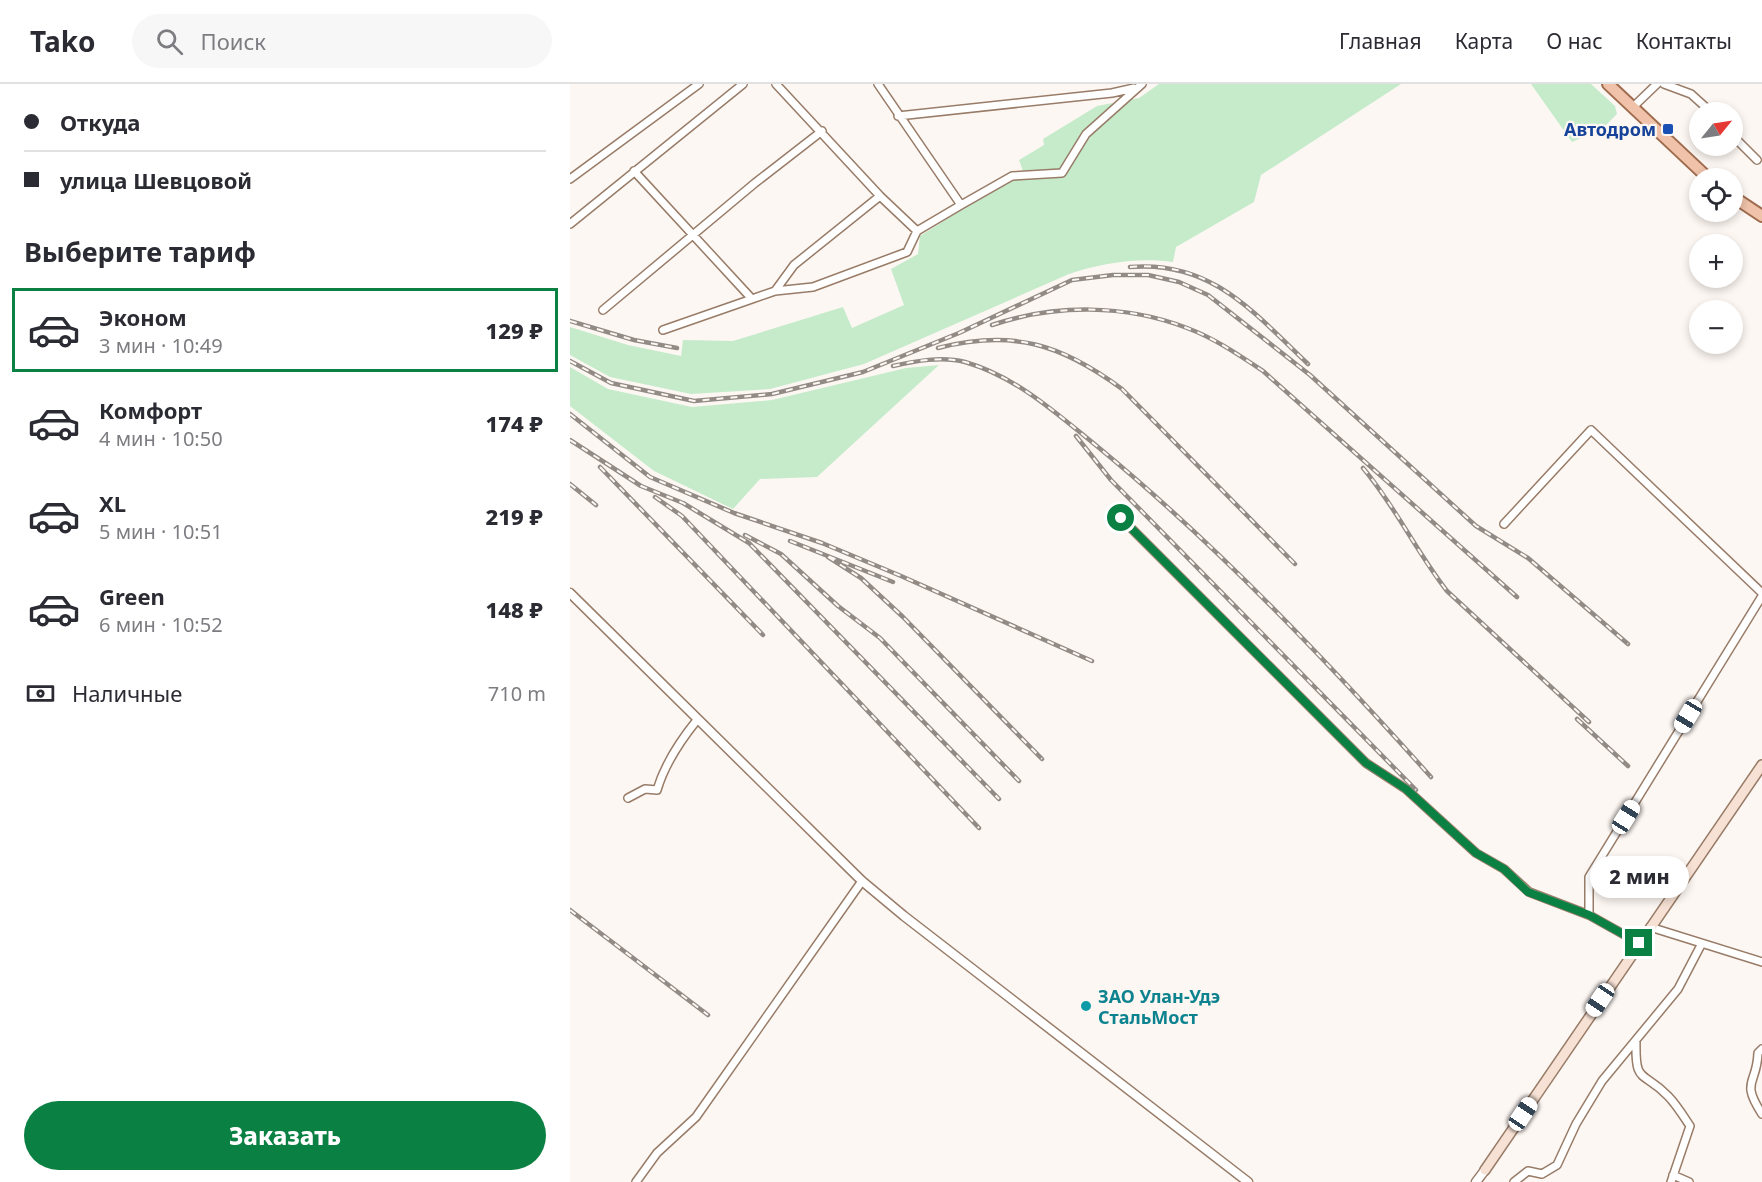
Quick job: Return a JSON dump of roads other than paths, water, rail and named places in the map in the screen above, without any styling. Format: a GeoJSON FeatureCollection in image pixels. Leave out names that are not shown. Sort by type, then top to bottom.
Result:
{"type":"FeatureCollection","features":[{"type":"Feature","properties":{"kind":"main road"},"geometry":{"type":"LineString","coordinates":[[1608,84],[1697,168]]}},
{"type":"Feature","properties":{"kind":"main road"},"geometry":{"type":"LineString","coordinates":[[1743,203],[1762,216]]}},
{"type":"Feature","properties":{"kind":"main road"},"geometry":{"type":"LineString","coordinates":[[1485,1170],[1762,765]]}},
{"type":"Feature","properties":{"kind":"street"},"geometry":{"type":"LineString","coordinates":[[570,179],[699,84]]}},
{"type":"Feature","properties":{"kind":"street"},"geometry":{"type":"LineString","coordinates":[[570,225],[743,84]]}},
{"type":"Feature","properties":{"kind":"street"},"geometry":{"type":"LineString","coordinates":[[776,84],[880,196],[916,231]]}},
{"type":"Feature","properties":{"kind":"street"},"geometry":{"type":"LineString","coordinates":[[878,84],[961,205]]}},
{"type":"Feature","properties":{"kind":"street"},"geometry":{"type":"LineString","coordinates":[[1632,108],[1657,84]]}},
{"type":"Feature","properties":{"kind":"street"},"geometry":{"type":"LineString","coordinates":[[1664,84],[1691,94],[1700,102]]}},
{"type":"Feature","properties":{"kind":"street"},"geometry":{"type":"LineString","coordinates":[[898,116],[1112,93],[1139,86]]}},
{"type":"Feature","properties":{"kind":"street"},"geometry":{"type":"LineString","coordinates":[[663,330],[775,291],[813,287],[907,252],[916,231],[1012,176],[1062,173],[1086,134],[1139,86]]}},
{"type":"Feature","properties":{"kind":"street"},"geometry":{"type":"LineString","coordinates":[[603,310],[755,183],[822,131]]}},
{"type":"Feature","properties":{"kind":"street"},"geometry":{"type":"LineString","coordinates":[[1743,146],[1756,160]]}},
{"type":"Feature","properties":{"kind":"street"},"geometry":{"type":"LineString","coordinates":[[634,171],[752,299]]}},
{"type":"Feature","properties":{"kind":"street"},"geometry":{"type":"LineString","coordinates":[[775,291],[794,265],[880,196]]}},
{"type":"Feature","properties":{"kind":"street"},"geometry":{"type":"LineString","coordinates":[[1504,524],[1591,430],[1762,594],[1589,877],[1589,915]]}},
{"type":"Feature","properties":{"kind":"street"},"geometry":{"type":"LineString","coordinates":[[1121,518],[1366,763],[1406,789],[1476,853],[1504,869],[1528,892],[1589,915],[1639,943]]}},
{"type":"Feature","properties":{"kind":"street"},"geometry":{"type":"LineString","coordinates":[[570,593],[862,880],[904,916],[1248,1182]]}},
{"type":"Feature","properties":{"kind":"street"},"geometry":{"type":"LineString","coordinates":[[628,798],[645,789],[657,790],[668,762],[697,720]]}},
{"type":"Feature","properties":{"kind":"street"},"geometry":{"type":"LineString","coordinates":[[636,1182],[657,1153],[696,1117],[862,880]]}},
{"type":"Feature","properties":{"kind":"street"},"geometry":{"type":"LineString","coordinates":[[1650,927],[1701,945],[1762,962]]}},
{"type":"Feature","properties":{"kind":"street"},"geometry":{"type":"LineString","coordinates":[[1514,1182],[1528,1171],[1542,1174],[1557,1165],[1576,1124],[1602,1081],[1678,989],[1701,945]]}},
{"type":"Feature","properties":{"kind":"street"},"geometry":{"type":"LineString","coordinates":[[1636,1040],[1636,1063],[1640,1076],[1668,1095],[1690,1124],[1672,1178],[1689,1182]]}},
{"type":"Feature","properties":{"kind":"street"},"geometry":{"type":"LineString","coordinates":[[1762,1049],[1758,1053],[1759,1065],[1749,1082],[1749,1090],[1762,1114]]}},
{"type":"Feature","properties":{"kind":"street"},"geometry":{"type":"LineString","coordinates":[[1476,1182],[1485,1170]]}},
{"type":"Feature","properties":{"kind":"street"},"geometry":{"type":"LineString","coordinates":[[1485,1170],[1486,1182]]}},
{"type":"Feature","properties":{"kind":"railway"},"geometry":{"type":"LineString","coordinates":[[1130,267],[1159,267],[1185,272],[1208,281],[1250,309],[1308,364]]}},
{"type":"Feature","properties":{"kind":"railway"},"geometry":{"type":"LineString","coordinates":[[570,361],[611,383],[694,401],[772,394],[863,372],[959,333],[1072,280],[1113,275],[1148,275],[1179,282],[1208,295],[1310,375],[1476,526],[1528,558],[1628,644]]}},
{"type":"Feature","properties":{"kind":"railway"},"geometry":{"type":"LineString","coordinates":[[992,325],[1040,313],[1065,310],[1115,311],[1163,320],[1207,337],[1263,371],[1517,597]]}},
{"type":"Feature","properties":{"kind":"railway"},"geometry":{"type":"LineString","coordinates":[[570,321],[634,340],[677,348]]}},
{"type":"Feature","properties":{"kind":"railway"},"geometry":{"type":"LineString","coordinates":[[938,348],[965,342],[990,340],[1035,344],[1057,351],[1100,374],[1122,389],[1295,564]]}},
{"type":"Feature","properties":{"kind":"railway"},"geometry":{"type":"LineString","coordinates":[[893,366],[938,359],[965,362],[1002,377],[1052,410],[1142,485],[1229,564],[1352,690],[1431,777]]}},
{"type":"Feature","properties":{"kind":"railway"},"geometry":{"type":"LineString","coordinates":[[570,414],[650,477],[734,513],[822,543],[1092,661]]}},
{"type":"Feature","properties":{"kind":"railway"},"geometry":{"type":"LineString","coordinates":[[1076,436],[1111,480],[1416,790]]}},
{"type":"Feature","properties":{"kind":"railway"},"geometry":{"type":"LineString","coordinates":[[570,440],[641,486],[683,503],[749,543],[999,799]]}},
{"type":"Feature","properties":{"kind":"railway"},"geometry":{"type":"LineString","coordinates":[[600,467],[763,635]]}},
{"type":"Feature","properties":{"kind":"railway"},"geometry":{"type":"LineString","coordinates":[[1363,468],[1447,591],[1589,722]]}},
{"type":"Feature","properties":{"kind":"railway"},"geometry":{"type":"LineString","coordinates":[[570,484],[596,505]]}},
{"type":"Feature","properties":{"kind":"railway"},"geometry":{"type":"LineString","coordinates":[[655,497],[682,516],[979,828]]}},
{"type":"Feature","properties":{"kind":"railway"},"geometry":{"type":"LineString","coordinates":[[745,535],[781,554],[838,606],[880,638],[1019,781]]}},
{"type":"Feature","properties":{"kind":"railway"},"geometry":{"type":"LineString","coordinates":[[790,541],[893,582]]}},
{"type":"Feature","properties":{"kind":"railway"},"geometry":{"type":"LineString","coordinates":[[828,557],[861,578],[903,617],[1042,759]]}},
{"type":"Feature","properties":{"kind":"railway"},"geometry":{"type":"LineString","coordinates":[[1577,719],[1628,766]]}},
{"type":"Feature","properties":{"kind":"railway"},"geometry":{"type":"LineString","coordinates":[[570,910],[708,1015]]}},
{"type":"Feature","properties":{"kind":"place","name":"Автодром"},"geometry":{"type":"Point","coordinates":[1668,129]}},
{"type":"Feature","properties":{"kind":"place","name":"ЗАО Улан-Удэ СтальМост"},"geometry":{"type":"Point","coordinates":[1086,1006]}}]}
